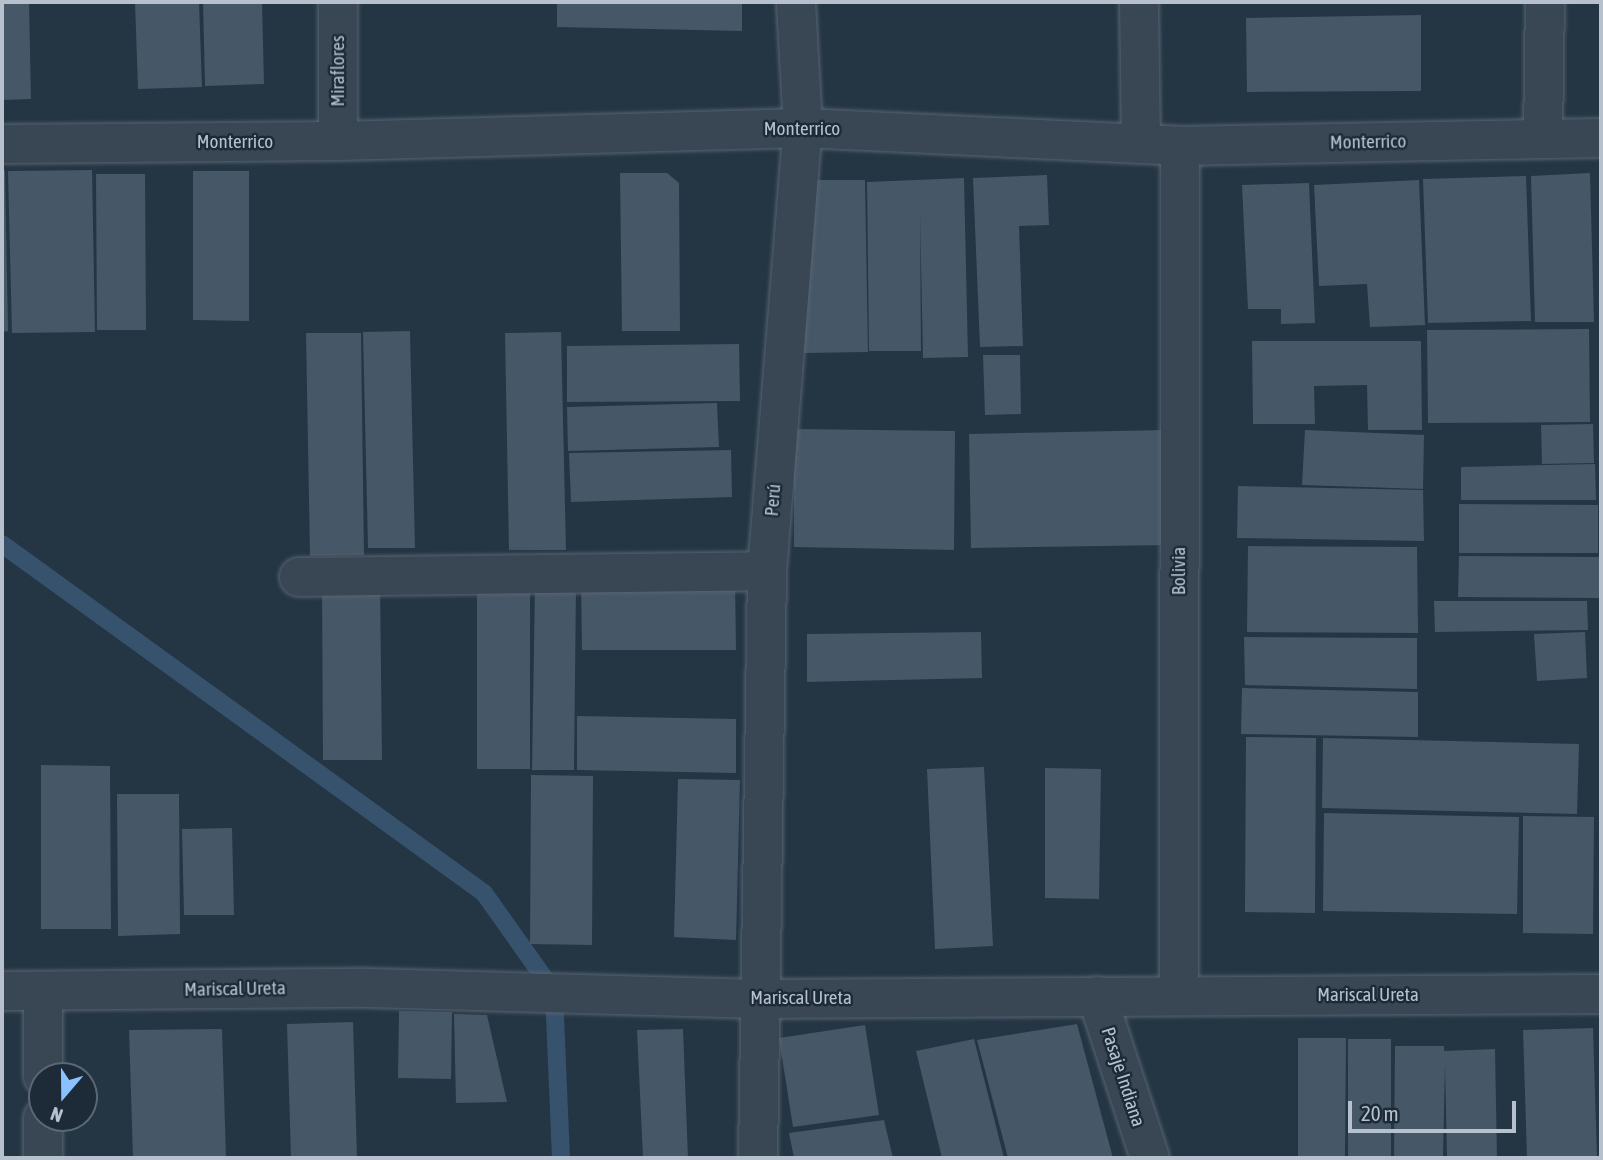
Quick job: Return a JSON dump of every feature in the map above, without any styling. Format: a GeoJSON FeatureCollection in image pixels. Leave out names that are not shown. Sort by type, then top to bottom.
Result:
{"type":"FeatureCollection","features":[{"type":"Feature","properties":{"kind":"street","name":"Miraflores"},"geometry":{"type":"LineString","coordinates":[[338,2],[338,141]]}},
{"type":"Feature","properties":{"kind":"street","name":"Perú"},"geometry":{"type":"LineString","coordinates":[[758,1158],[767,571],[803,128],[796,2]]}},
{"type":"Feature","properties":{"kind":"street"},"geometry":{"type":"LineString","coordinates":[[1139,2],[1141,143]]}},
{"type":"Feature","properties":{"kind":"street"},"geometry":{"type":"LineString","coordinates":[[1543,139],[1545,2]]}},
{"type":"Feature","properties":{"kind":"street","name":"Monterrico"},"geometry":{"type":"LineString","coordinates":[[2,144],[338,141],[803,128],[1180,146],[1601,138]]}},
{"type":"Feature","properties":{"kind":"street","name":"Bolivia"},"geometry":{"type":"LineString","coordinates":[[1179,996],[1180,146]]}},
{"type":"Feature","properties":{"kind":"street"},"geometry":{"type":"LineString","coordinates":[[299,576],[767,571]]}},
{"type":"Feature","properties":{"kind":"street","name":"Mariscal Ureta"},"geometry":{"type":"LineString","coordinates":[[2,991],[368,988],[759,999],[1601,994]]}},
{"type":"Feature","properties":{"kind":"street"},"geometry":{"type":"LineString","coordinates":[[43,991],[43,1062]]}},
{"type":"Feature","properties":{"kind":"street","name":"Pasaje Indiana"},"geometry":{"type":"LineString","coordinates":[[1097,996],[1150,1158]]}},
{"type":"Feature","properties":{"kind":"street"},"geometry":{"type":"LineString","coordinates":[[43,1132],[43,1158]]}},
{"type":"Feature","properties":{"kind":"building"},"geometry":{"type":"Polygon","coordinates":[[[2,2],[29,2],[31,99],[2,100],[2,2]]]}},
{"type":"Feature","properties":{"kind":"building"},"geometry":{"type":"Polygon","coordinates":[[[135,2],[199,2],[202,87],[138,89],[135,2]]]}},
{"type":"Feature","properties":{"kind":"building"},"geometry":{"type":"Polygon","coordinates":[[[203,2],[262,2],[264,84],[205,86],[203,2]]]}},
{"type":"Feature","properties":{"kind":"building"},"geometry":{"type":"Polygon","coordinates":[[[557,2],[742,2],[742,31],[557,27],[557,2]]]}},
{"type":"Feature","properties":{"kind":"building"},"geometry":{"type":"Polygon","coordinates":[[[1421,15],[1421,91],[1247,92],[1246,18],[1421,15]]]}},
{"type":"Feature","properties":{"kind":"building"},"geometry":{"type":"Polygon","coordinates":[[[2,170],[5,170],[8,331],[2,332],[2,170]]]}},
{"type":"Feature","properties":{"kind":"building"},"geometry":{"type":"Polygon","coordinates":[[[92,170],[95,332],[12,333],[8,171],[92,170]]]}},
{"type":"Feature","properties":{"kind":"building"},"geometry":{"type":"Polygon","coordinates":[[[193,171],[249,171],[249,321],[193,320],[193,171]]]}},
{"type":"Feature","properties":{"kind":"building"},"geometry":{"type":"Polygon","coordinates":[[[620,173],[667,173],[679,183],[680,331],[622,331],[620,173]]]}},
{"type":"Feature","properties":{"kind":"building"},"geometry":{"type":"Polygon","coordinates":[[[1590,173],[1594,322],[1535,322],[1531,176],[1590,173]]]}},
{"type":"Feature","properties":{"kind":"building"},"geometry":{"type":"Polygon","coordinates":[[[96,174],[145,174],[146,330],[97,330],[96,174]]]}},
{"type":"Feature","properties":{"kind":"building"},"geometry":{"type":"Polygon","coordinates":[[[1047,175],[1049,225],[1019,226],[1023,346],[980,347],[973,178],[1047,175]]]}},
{"type":"Feature","properties":{"kind":"building"},"geometry":{"type":"Polygon","coordinates":[[[1526,176],[1531,321],[1428,323],[1423,179],[1526,176]]]}},
{"type":"Feature","properties":{"kind":"building"},"geometry":{"type":"Polygon","coordinates":[[[964,178],[968,357],[923,358],[920,213],[921,351],[869,351],[867,182],[964,178]]]}},
{"type":"Feature","properties":{"kind":"building"},"geometry":{"type":"Polygon","coordinates":[[[801,180],[865,180],[868,352],[804,353],[801,180]]]}},
{"type":"Feature","properties":{"kind":"building"},"geometry":{"type":"Polygon","coordinates":[[[1419,180],[1425,325],[1370,327],[1367,284],[1319,286],[1314,185],[1419,180]]]}},
{"type":"Feature","properties":{"kind":"building"},"geometry":{"type":"Polygon","coordinates":[[[1309,183],[1315,323],[1281,324],[1281,309],[1248,309],[1242,185],[1309,183]]]}},
{"type":"Feature","properties":{"kind":"building"},"geometry":{"type":"Polygon","coordinates":[[[1589,329],[1590,422],[1428,423],[1427,330],[1589,329]]]}},
{"type":"Feature","properties":{"kind":"building"},"geometry":{"type":"Polygon","coordinates":[[[410,331],[415,548],[368,548],[363,332],[410,331]]]}},
{"type":"Feature","properties":{"kind":"building"},"geometry":{"type":"Polygon","coordinates":[[[561,332],[566,550],[509,550],[505,333],[561,332]]]}},
{"type":"Feature","properties":{"kind":"building"},"geometry":{"type":"Polygon","coordinates":[[[306,333],[361,333],[364,555],[310,556],[306,333]]]}},
{"type":"Feature","properties":{"kind":"building"},"geometry":{"type":"Polygon","coordinates":[[[1252,341],[1421,341],[1422,430],[1368,430],[1367,385],[1314,386],[1315,424],[1253,424],[1252,341]]]}},
{"type":"Feature","properties":{"kind":"building"},"geometry":{"type":"Polygon","coordinates":[[[739,344],[740,401],[567,402],[567,346],[739,344]]]}},
{"type":"Feature","properties":{"kind":"building"},"geometry":{"type":"Polygon","coordinates":[[[983,355],[1020,355],[1021,414],[985,415],[983,355]]]}},
{"type":"Feature","properties":{"kind":"building"},"geometry":{"type":"Polygon","coordinates":[[[717,403],[719,447],[568,451],[567,407],[717,403]]]}},
{"type":"Feature","properties":{"kind":"building"},"geometry":{"type":"Polygon","coordinates":[[[1593,424],[1594,463],[1542,464],[1541,425],[1593,424]]]}},
{"type":"Feature","properties":{"kind":"building"},"geometry":{"type":"Polygon","coordinates":[[[794,429],[955,431],[954,550],[794,547],[794,429]]]}},
{"type":"Feature","properties":{"kind":"building"},"geometry":{"type":"Polygon","coordinates":[[[1168,430],[1170,545],[971,548],[969,434],[1168,430]]]}},
{"type":"Feature","properties":{"kind":"building"},"geometry":{"type":"Polygon","coordinates":[[[1305,430],[1424,435],[1423,489],[1302,485],[1305,430]]]}},
{"type":"Feature","properties":{"kind":"building"},"geometry":{"type":"Polygon","coordinates":[[[731,450],[732,497],[571,502],[569,453],[731,450]]]}},
{"type":"Feature","properties":{"kind":"building"},"geometry":{"type":"Polygon","coordinates":[[[1595,464],[1596,500],[1461,500],[1461,467],[1595,464]]]}},
{"type":"Feature","properties":{"kind":"building"},"geometry":{"type":"Polygon","coordinates":[[[1238,486],[1423,490],[1424,541],[1237,538],[1238,486]]]}},
{"type":"Feature","properties":{"kind":"building"},"geometry":{"type":"Polygon","coordinates":[[[1459,504],[1598,505],[1598,553],[1459,553],[1459,504]]]}},
{"type":"Feature","properties":{"kind":"building"},"geometry":{"type":"Polygon","coordinates":[[[1248,546],[1417,547],[1418,633],[1247,632],[1248,546]]]}},
{"type":"Feature","properties":{"kind":"building"},"geometry":{"type":"Polygon","coordinates":[[[1459,556],[1600,557],[1600,598],[1458,597],[1459,556]]]}},
{"type":"Feature","properties":{"kind":"building"},"geometry":{"type":"Polygon","coordinates":[[[735,580],[736,650],[582,650],[581,581],[735,580]]]}},
{"type":"Feature","properties":{"kind":"building"},"geometry":{"type":"Polygon","coordinates":[[[380,581],[382,760],[323,760],[322,582],[380,581]]]}},
{"type":"Feature","properties":{"kind":"building"},"geometry":{"type":"Polygon","coordinates":[[[535,584],[576,586],[574,770],[532,770],[535,584]]]}},
{"type":"Feature","properties":{"kind":"building"},"geometry":{"type":"Polygon","coordinates":[[[477,585],[530,586],[530,769],[477,769],[477,585]]]}},
{"type":"Feature","properties":{"kind":"building"},"geometry":{"type":"Polygon","coordinates":[[[1434,601],[1587,601],[1588,630],[1435,632],[1434,601]]]}},
{"type":"Feature","properties":{"kind":"building"},"geometry":{"type":"Polygon","coordinates":[[[981,632],[982,678],[807,682],[807,634],[981,632]]]}},
{"type":"Feature","properties":{"kind":"building"},"geometry":{"type":"Polygon","coordinates":[[[1585,632],[1587,678],[1537,681],[1534,634],[1585,632]]]}},
{"type":"Feature","properties":{"kind":"building"},"geometry":{"type":"Polygon","coordinates":[[[1244,637],[1417,638],[1417,689],[1245,685],[1244,637]]]}},
{"type":"Feature","properties":{"kind":"building"},"geometry":{"type":"Polygon","coordinates":[[[1242,688],[1418,692],[1418,737],[1241,734],[1242,688]]]}},
{"type":"Feature","properties":{"kind":"building"},"geometry":{"type":"Polygon","coordinates":[[[577,716],[736,719],[736,773],[577,770],[577,716]]]}},
{"type":"Feature","properties":{"kind":"building"},"geometry":{"type":"Polygon","coordinates":[[[1246,737],[1316,738],[1315,913],[1245,912],[1246,737]]]}},
{"type":"Feature","properties":{"kind":"building"},"geometry":{"type":"Polygon","coordinates":[[[1323,738],[1579,744],[1577,814],[1322,808],[1323,738]]]}},
{"type":"Feature","properties":{"kind":"building"},"geometry":{"type":"Polygon","coordinates":[[[41,765],[110,766],[111,929],[41,929],[41,765]]]}},
{"type":"Feature","properties":{"kind":"building"},"geometry":{"type":"Polygon","coordinates":[[[984,767],[993,946],[935,949],[927,769],[984,767]]]}},
{"type":"Feature","properties":{"kind":"building"},"geometry":{"type":"Polygon","coordinates":[[[1045,768],[1101,769],[1099,899],[1045,898],[1045,768]]]}},
{"type":"Feature","properties":{"kind":"building"},"geometry":{"type":"Polygon","coordinates":[[[531,775],[593,776],[592,945],[530,944],[531,775]]]}},
{"type":"Feature","properties":{"kind":"building"},"geometry":{"type":"Polygon","coordinates":[[[678,779],[740,780],[736,940],[674,937],[678,779]]]}},
{"type":"Feature","properties":{"kind":"building"},"geometry":{"type":"Polygon","coordinates":[[[117,794],[179,794],[180,934],[118,936],[117,794]]]}},
{"type":"Feature","properties":{"kind":"building"},"geometry":{"type":"Polygon","coordinates":[[[1324,813],[1519,817],[1517,914],[1323,911],[1324,813]]]}},
{"type":"Feature","properties":{"kind":"building"},"geometry":{"type":"Polygon","coordinates":[[[1523,816],[1594,817],[1593,934],[1523,933],[1523,816]]]}},
{"type":"Feature","properties":{"kind":"building"},"geometry":{"type":"Polygon","coordinates":[[[232,828],[234,915],[184,915],[182,829],[232,828]]]}},
{"type":"Feature","properties":{"kind":"building"},"geometry":{"type":"Polygon","coordinates":[[[399,1011],[452,1012],[451,1079],[398,1078],[399,1011]]]}},
{"type":"Feature","properties":{"kind":"building"},"geometry":{"type":"Polygon","coordinates":[[[454,1014],[487,1015],[507,1102],[456,1103],[454,1014]]]}},
{"type":"Feature","properties":{"kind":"building"},"geometry":{"type":"Polygon","coordinates":[[[353,1022],[357,1158],[291,1158],[287,1024],[353,1022]]]}},
{"type":"Feature","properties":{"kind":"building"},"geometry":{"type":"Polygon","coordinates":[[[1077,1024],[1113,1158],[1008,1158],[977,1040],[1077,1024]]]}},
{"type":"Feature","properties":{"kind":"building"},"geometry":{"type":"Polygon","coordinates":[[[865,1025],[879,1115],[793,1127],[779,1038],[865,1025]]]}},
{"type":"Feature","properties":{"kind":"building"},"geometry":{"type":"Polygon","coordinates":[[[1593,1028],[1597,1158],[1527,1158],[1523,1030],[1593,1028]]]}},
{"type":"Feature","properties":{"kind":"building"},"geometry":{"type":"Polygon","coordinates":[[[222,1029],[226,1158],[133,1158],[129,1030],[222,1029]]]}},
{"type":"Feature","properties":{"kind":"building"},"geometry":{"type":"Polygon","coordinates":[[[683,1029],[688,1158],[643,1158],[637,1030],[683,1029]]]}},
{"type":"Feature","properties":{"kind":"building"},"geometry":{"type":"Polygon","coordinates":[[[1298,1038],[1346,1038],[1345,1158],[1298,1158],[1298,1038]]]}},
{"type":"Feature","properties":{"kind":"building"},"geometry":{"type":"Polygon","coordinates":[[[974,1039],[1004,1158],[942,1158],[916,1051],[974,1039]]]}},
{"type":"Feature","properties":{"kind":"building"},"geometry":{"type":"Polygon","coordinates":[[[1348,1039],[1391,1039],[1391,1158],[1348,1158],[1348,1039]]]}},
{"type":"Feature","properties":{"kind":"building"},"geometry":{"type":"Polygon","coordinates":[[[1395,1046],[1444,1046],[1444,1051],[1495,1049],[1497,1158],[1447,1158],[1445,1065],[1443,1158],[1394,1158],[1395,1046]]]}},
{"type":"Feature","properties":{"kind":"building"},"geometry":{"type":"Polygon","coordinates":[[[884,1120],[893,1158],[794,1158],[789,1133],[884,1120]]]}},
{"type":"Feature","properties":{"kind":"waterway"},"geometry":{"type":"LineString","coordinates":[[2,544],[484,893],[554,992],[561,1158]]}}]}
